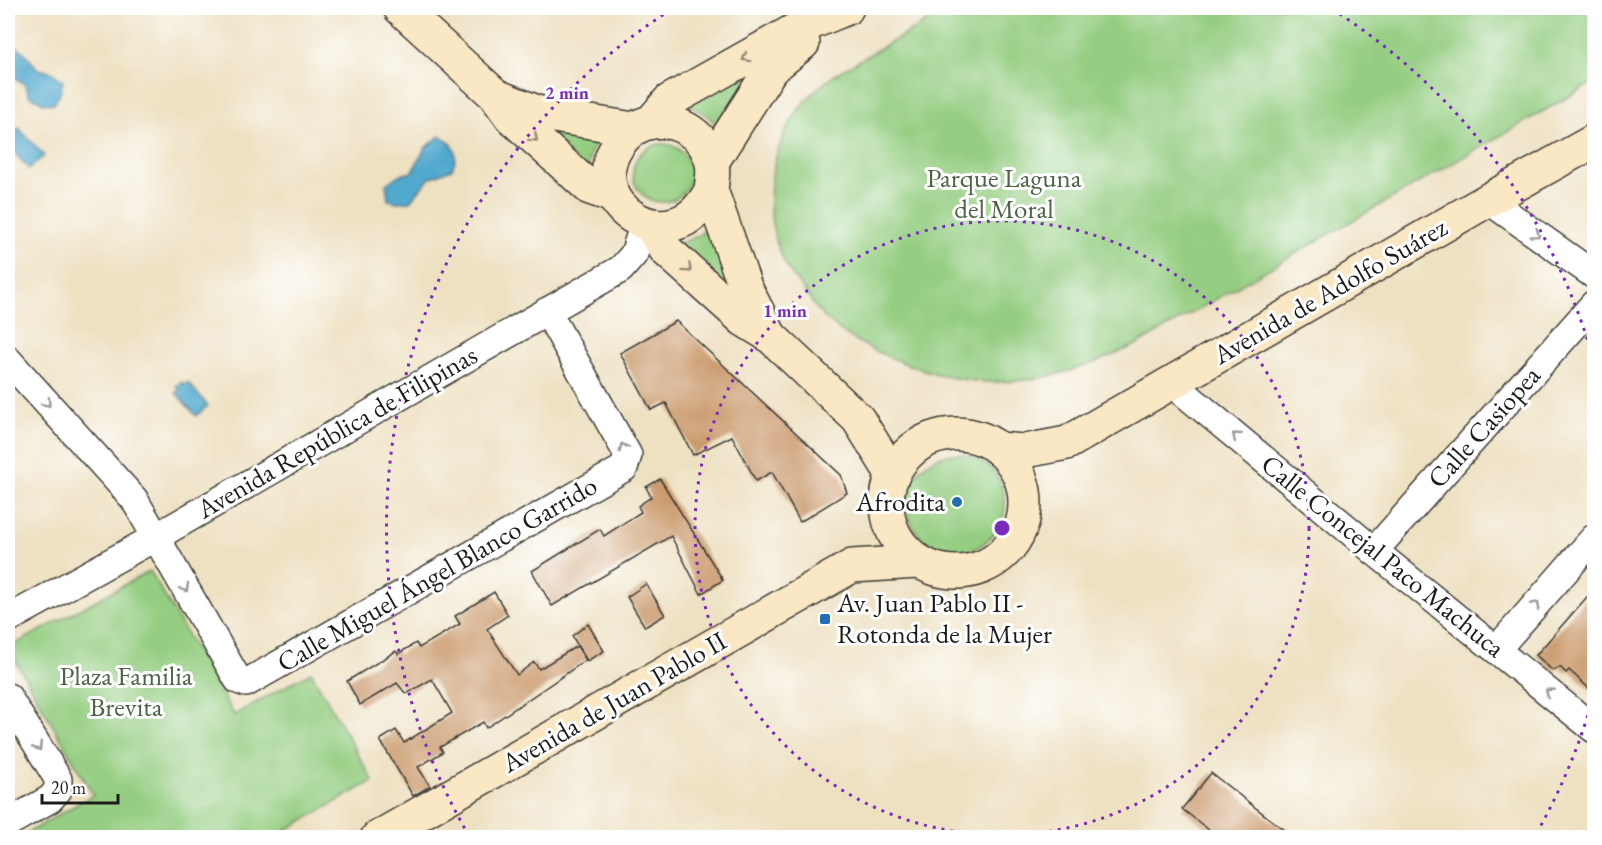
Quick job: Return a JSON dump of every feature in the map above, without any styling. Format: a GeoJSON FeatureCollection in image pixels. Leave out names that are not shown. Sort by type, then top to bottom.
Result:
{"type":"FeatureCollection","features":[{"type":"Feature","properties":{"kind":"street"},"geometry":{"type":"LineString","coordinates":[[400,8],[495,95],[511,117],[590,188],[614,196]]}},
{"type":"Feature","properties":{"kind":"street"},"geometry":{"type":"LineString","coordinates":[[841,11],[771,69],[711,176],[704,204],[693,215],[680,223],[665,226],[647,224],[631,217],[621,208],[609,182],[609,166],[622,139],[642,126],[669,101],[800,28],[841,11]]}},
{"type":"Feature","properties":{"kind":"street"},"geometry":{"type":"LineString","coordinates":[[495,95],[542,114],[642,126],[667,122],[682,126],[696,135],[706,147],[711,176],[745,287],[770,336]]}},
{"type":"Feature","properties":{"kind":"street","name":"Avenida de Adolfo Suárez"},"geometry":{"type":"LineString","coordinates":[[999,449],[1025,451],[1067,443],[1594,141]]}},
{"type":"Feature","properties":{"kind":"street"},"geometry":{"type":"LineString","coordinates":[[1488,200],[1594,275]]}},
{"type":"Feature","properties":{"kind":"street"},"geometry":{"type":"LineString","coordinates":[[647,224],[666,250],[744,320],[770,336],[858,419],[893,475]]}},
{"type":"Feature","properties":{"kind":"street","name":"Avenida República de Filipinas"},"geometry":{"type":"LineString","coordinates":[[8,620],[621,269],[634,254],[647,224]]}},
{"type":"Feature","properties":{"kind":"street","name":"Calle Casiopea"},"geometry":{"type":"LineString","coordinates":[[1374,551],[1594,304]]}},
{"type":"Feature","properties":{"kind":"street","name":"Calle Miguel Ángel Blanco Garrido"},"geometry":{"type":"LineString","coordinates":[[156,537],[238,680],[246,683],[624,468],[628,455],[547,311]]}},
{"type":"Feature","properties":{"kind":"street"},"geometry":{"type":"LineString","coordinates":[[8,360],[134,499],[156,537]]}},
{"type":"Feature","properties":{"kind":"street","name":"Calle Concejal Paco Machuca"},"geometry":{"type":"LineString","coordinates":[[1172,383],[1374,551],[1594,729]]}},
{"type":"Feature","properties":{"kind":"street"},"geometry":{"type":"LineString","coordinates":[[858,419],[889,435],[921,443]]}},
{"type":"Feature","properties":{"kind":"street"},"geometry":{"type":"LineString","coordinates":[[961,434],[981,438],[999,449],[1012,462],[1020,477],[1025,495],[1024,514],[1018,533],[1007,550],[993,562],[975,571],[955,573],[935,570],[918,562],[904,550],[894,535],[888,518],[887,496],[893,475],[904,457],[921,443],[940,435],[961,434]]}},
{"type":"Feature","properties":{"kind":"street","name":"Avenida de Adolfo Suárez"},"geometry":{"type":"LineString","coordinates":[[1025,495],[1067,443]]}},
{"type":"Feature","properties":{"kind":"street","name":"Avenida de Juan Pablo II"},"geometry":{"type":"LineString","coordinates":[[852,566],[869,537],[888,518]]}},
{"type":"Feature","properties":{"kind":"street"},"geometry":{"type":"LineString","coordinates":[[1497,649],[1594,538]]}},
{"type":"Feature","properties":{"kind":"street","name":"Avenida de Juan Pablo II"},"geometry":{"type":"LineString","coordinates":[[376,837],[852,566],[918,562]]}},
{"type":"Feature","properties":{"kind":"street"},"geometry":{"type":"LineString","coordinates":[[8,697],[58,779],[58,790],[50,799],[8,823]]}},
{"type":"Feature","properties":{"kind":"green space","name":"Parque Laguna del Moral"},"geometry":{"type":"Polygon","coordinates":[[[951,8],[1594,8],[1594,82],[1138,344],[1086,366],[1051,376],[1014,381],[973,381],[927,371],[904,363],[859,342],[824,317],[786,266],[777,244],[770,197],[772,173],[787,128],[816,90],[843,70],[951,8]]]}},
{"type":"Feature","properties":{"kind":"green space"},"geometry":{"type":"Polygon","coordinates":[[[756,63],[719,127],[705,114],[688,105],[756,63]]]}},
{"type":"Feature","properties":{"kind":"green space"},"geometry":{"type":"Polygon","coordinates":[[[537,122],[599,137],[590,155],[588,173],[537,122]]]}},
{"type":"Feature","properties":{"kind":"green space"},"geometry":{"type":"Polygon","coordinates":[[[656,144],[668,144],[683,152],[691,167],[691,179],[683,194],[668,202],[656,202],[641,194],[633,179],[633,167],[641,152],[656,144]]]}},
{"type":"Feature","properties":{"kind":"green space"},"geometry":{"type":"Polygon","coordinates":[[[715,224],[735,293],[676,245],[697,236],[715,224]]]}},
{"type":"Feature","properties":{"kind":"green space"},"geometry":{"type":"Polygon","coordinates":[[[956,454],[975,458],[991,468],[1001,484],[1005,503],[1001,522],[991,538],[975,548],[956,552],[937,548],[921,538],[911,522],[907,503],[911,484],[921,468],[937,458],[956,454]]]}},
{"type":"Feature","properties":{"kind":"green space","name":"Plaza Familia Brevita"},"geometry":{"type":"Polygon","coordinates":[[[150,571],[234,715],[311,672],[373,781],[274,837],[20,837],[93,795],[8,648],[150,571]]]}},
{"type":"Feature","properties":{"kind":"water"},"geometry":{"type":"Polygon","coordinates":[[[8,43],[12,43],[23,51],[38,69],[50,71],[63,81],[54,104],[43,103],[29,95],[25,85],[8,72],[8,43]]]}},
{"type":"Feature","properties":{"kind":"water"},"geometry":{"type":"Polygon","coordinates":[[[19,128],[44,156],[29,169],[8,146],[8,139],[19,128]]]}},
{"type":"Feature","properties":{"kind":"water"},"geometry":{"type":"Polygon","coordinates":[[[440,136],[450,142],[455,150],[452,169],[430,178],[409,202],[388,200],[386,184],[399,175],[412,172],[425,148],[440,136]]]}},
{"type":"Feature","properties":{"kind":"water"},"geometry":{"type":"Polygon","coordinates":[[[182,382],[185,385],[188,382],[208,406],[196,416],[176,393],[179,390],[176,386],[182,382]]]}},
{"type":"Feature","properties":{"kind":"building"},"geometry":{"type":"Polygon","coordinates":[[[676,321],[841,475],[847,493],[800,522],[772,472],[756,481],[732,436],[693,455],[666,403],[651,410],[620,353],[676,321]]]}},
{"type":"Feature","properties":{"kind":"building"},"geometry":{"type":"Polygon","coordinates":[[[660,479],[723,580],[701,594],[671,536],[552,606],[532,571],[600,529],[604,536],[641,512],[638,506],[651,497],[646,487],[660,479]]]}},
{"type":"Feature","properties":{"kind":"building"},"geometry":{"type":"Polygon","coordinates":[[[646,584],[665,615],[645,627],[627,597],[646,584]]]}},
{"type":"Feature","properties":{"kind":"building"},"geometry":{"type":"Polygon","coordinates":[[[1594,589],[1594,693],[1569,670],[1566,673],[1560,667],[1553,671],[1536,655],[1594,589]]]}},
{"type":"Feature","properties":{"kind":"building"},"geometry":{"type":"Polygon","coordinates":[[[494,592],[508,615],[487,629],[517,675],[534,662],[539,669],[577,646],[586,660],[486,728],[483,722],[440,747],[443,752],[418,767],[430,786],[413,796],[380,740],[396,730],[404,743],[452,713],[432,679],[406,694],[397,683],[360,705],[347,681],[396,651],[398,654],[416,643],[419,648],[460,624],[455,616],[494,592]]]}},
{"type":"Feature","properties":{"kind":"building"},"geometry":{"type":"Polygon","coordinates":[[[588,624],[604,651],[587,661],[572,636],[588,624]]]}},
{"type":"Feature","properties":{"kind":"building"},"geometry":{"type":"Polygon","coordinates":[[[1211,773],[1293,837],[1218,837],[1182,809],[1211,773]]]}},
{"type":"Feature","properties":{"kind":"place","name":"Afrodita"},"geometry":{"type":"Point","coordinates":[957,502]}},
{"type":"Feature","properties":{"kind":"place","name":"Av. Juan Pablo II - Rotonda de la Mujer"},"geometry":{"type":"Point","coordinates":[825,619]}}]}
